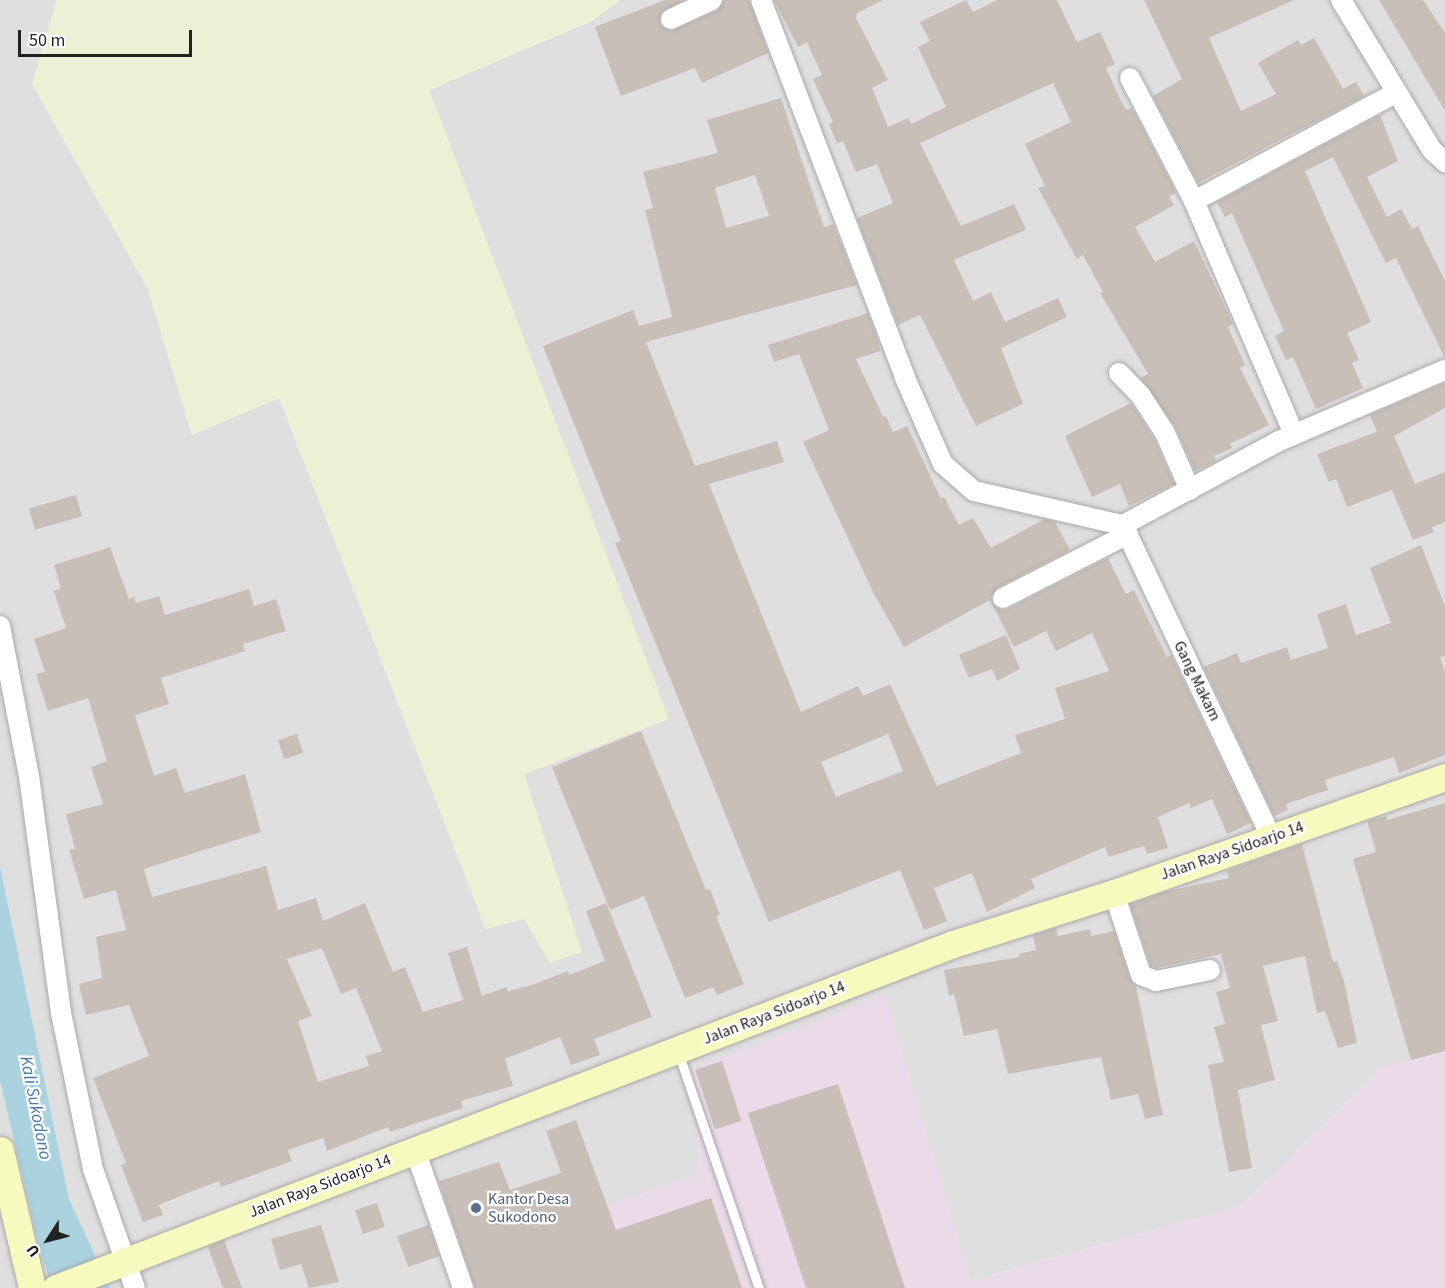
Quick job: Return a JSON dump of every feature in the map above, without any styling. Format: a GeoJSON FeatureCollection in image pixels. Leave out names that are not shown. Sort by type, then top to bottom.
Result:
{"type":"FeatureCollection","features":[{"type":"Feature","properties":{"kind":"main road","name":"Jalan Raya Sidoarjo 14"},"geometry":{"type":"LineString","coordinates":[[56,1288],[953,944],[1114,893],[1445,777]]}},
{"type":"Feature","properties":{"kind":"main road"},"geometry":{"type":"LineString","coordinates":[[0,1150],[32,1288]]}},
{"type":"Feature","properties":{"kind":"street"},"geometry":{"type":"LineString","coordinates":[[671,19],[712,0]]}},
{"type":"Feature","properties":{"kind":"street"},"geometry":{"type":"LineString","coordinates":[[761,0],[905,378],[944,464],[974,491],[1126,530]]}},
{"type":"Feature","properties":{"kind":"street"},"geometry":{"type":"LineString","coordinates":[[1341,0],[1432,150],[1445,162]]}},
{"type":"Feature","properties":{"kind":"street"},"geometry":{"type":"LineString","coordinates":[[1130,78],[1194,201],[1294,434]]}},
{"type":"Feature","properties":{"kind":"street"},"geometry":{"type":"LineString","coordinates":[[1194,201],[1397,92]]}},
{"type":"Feature","properties":{"kind":"street"},"geometry":{"type":"LineString","coordinates":[[1003,598],[1126,530],[1190,490],[1294,434],[1445,370]]}},
{"type":"Feature","properties":{"kind":"street"},"geometry":{"type":"LineString","coordinates":[[1119,373],[1141,396],[1165,433],[1190,490]]}},
{"type":"Feature","properties":{"kind":"street","name":"Gang Makam"},"geometry":{"type":"LineString","coordinates":[[1126,530],[1271,837]]}},
{"type":"Feature","properties":{"kind":"street"},"geometry":{"type":"LineString","coordinates":[[0,626],[29,776],[61,1013],[93,1169],[118,1264],[135,1288]]}},
{"type":"Feature","properties":{"kind":"street"},"geometry":{"type":"LineString","coordinates":[[1114,893],[1141,975],[1156,981],[1210,970]]}},
{"type":"Feature","properties":{"kind":"street"},"geometry":{"type":"LineString","coordinates":[[415,1150],[463,1288]]}},
{"type":"Feature","properties":{"kind":"lane"},"geometry":{"type":"LineString","coordinates":[[678,1050],[759,1288]]}},
{"type":"Feature","properties":{"kind":"shaded area"},"geometry":{"type":"Polygon","coordinates":[[[0,0],[57,0],[32,84],[147,287],[192,434],[279,398],[486,929],[524,918],[550,963],[581,952],[524,774],[668,719],[429,90],[592,21],[620,0],[1445,0],[1445,1052],[1382,1068],[1241,1206],[970,1281],[885,996],[700,1175],[450,1257],[461,1288],[110,1288],[69,1199],[0,866],[0,0]]]}},
{"type":"Feature","properties":{"kind":"shaded area"},"geometry":{"type":"Polygon","coordinates":[[[885,995],[971,1281],[1241,1206],[1382,1068],[1445,1052],[1445,1288],[461,1288],[450,1257],[700,1175],[690,1070],[885,995]]]}},
{"type":"Feature","properties":{"kind":"shaded area"},"geometry":{"type":"Polygon","coordinates":[[[0,1081],[41,1253],[52,1288],[0,1288],[0,1081]]]}},
{"type":"Feature","properties":{"kind":"green space"},"geometry":{"type":"Polygon","coordinates":[[[57,0],[620,0],[592,20],[429,90],[669,719],[524,774],[582,952],[550,963],[524,919],[486,929],[279,398],[192,435],[147,287],[32,84],[57,0]]]}},
{"type":"Feature","properties":{"kind":"water","name":"Kali Sukodono"},"geometry":{"type":"Polygon","coordinates":[[[0,866],[69,1199],[110,1288],[52,1288],[41,1253],[0,1081],[0,866]]]}},
{"type":"Feature","properties":{"kind":"building"},"geometry":{"type":"Polygon","coordinates":[[[665,0],[683,0],[661,13],[660,25],[671,31],[717,11],[724,0],[749,0],[768,53],[702,83],[695,68],[621,96],[595,27],[665,0]]]}},
{"type":"Feature","properties":{"kind":"building"},"geometry":{"type":"Polygon","coordinates":[[[774,0],[883,0],[857,13],[856,18],[888,80],[872,88],[888,127],[909,118],[911,124],[946,107],[918,47],[930,41],[920,22],[966,0],[973,12],[997,0],[1057,0],[1077,42],[1100,32],[1115,64],[1106,68],[1122,103],[1127,110],[1132,108],[1176,193],[1169,196],[1174,205],[1135,227],[1155,262],[1194,241],[1233,324],[1228,327],[1245,365],[1240,368],[1269,425],[1230,444],[1232,448],[1214,456],[1216,461],[1195,471],[1175,426],[1140,378],[1148,374],[1100,293],[1103,292],[1083,255],[1077,259],[1038,188],[1045,186],[1025,144],[1071,122],[1053,83],[920,143],[961,226],[1014,204],[1026,230],[954,260],[973,301],[991,292],[1005,322],[1058,298],[1067,317],[1001,348],[1023,404],[976,426],[920,315],[898,325],[857,218],[893,203],[877,164],[856,172],[843,141],[837,144],[829,124],[833,122],[813,79],[822,75],[807,42],[798,47],[774,0]]]}},
{"type":"Feature","properties":{"kind":"building"},"geometry":{"type":"Polygon","coordinates":[[[1144,0],[1294,0],[1209,38],[1241,111],[1276,94],[1258,63],[1298,40],[1301,45],[1314,38],[1343,89],[1356,82],[1364,96],[1198,183],[1153,96],[1182,79],[1144,0]]]}},
{"type":"Feature","properties":{"kind":"building"},"geometry":{"type":"Polygon","coordinates":[[[1379,0],[1423,0],[1445,33],[1445,111],[1379,0]]]}},
{"type":"Feature","properties":{"kind":"building"},"geometry":{"type":"Polygon","coordinates":[[[781,98],[824,227],[833,224],[857,285],[646,342],[695,466],[777,441],[784,462],[709,484],[801,712],[858,686],[863,696],[890,684],[937,786],[1021,753],[1015,735],[1065,719],[1055,688],[1109,671],[1092,633],[1056,651],[1046,631],[1014,647],[990,600],[904,647],[874,594],[803,442],[829,430],[799,354],[774,362],[768,345],[868,313],[881,351],[856,359],[883,417],[886,416],[893,432],[907,426],[941,499],[944,497],[959,525],[973,518],[991,548],[1045,519],[1055,522],[1070,550],[997,588],[991,597],[993,604],[1002,610],[1008,609],[1108,558],[1126,594],[1134,590],[1167,657],[1171,655],[1251,823],[1227,834],[1212,799],[1191,808],[1189,803],[1158,817],[1168,848],[1147,854],[1144,846],[1109,857],[1105,847],[1031,879],[1035,888],[987,912],[972,873],[934,888],[947,921],[924,930],[900,870],[769,922],[615,543],[621,541],[543,346],[633,310],[639,326],[672,317],[645,210],[653,208],[643,172],[718,153],[707,120],[781,98]],[[755,175],[715,188],[726,228],[769,216],[755,175]],[[888,734],[821,762],[836,797],[903,771],[888,734]]]}},
{"type":"Feature","properties":{"kind":"building"},"geometry":{"type":"Polygon","coordinates":[[[1380,115],[1398,161],[1367,177],[1387,217],[1401,209],[1412,229],[1418,226],[1445,281],[1445,358],[1396,258],[1386,263],[1333,157],[1305,171],[1371,322],[1347,333],[1359,360],[1352,363],[1363,388],[1316,409],[1293,357],[1286,360],[1275,336],[1284,331],[1232,213],[1225,217],[1217,202],[1380,115]]]}},
{"type":"Feature","properties":{"kind":"building"},"geometry":{"type":"Polygon","coordinates":[[[1445,383],[1445,408],[1394,436],[1415,484],[1445,472],[1445,522],[1432,527],[1434,532],[1413,540],[1392,490],[1347,507],[1336,479],[1329,482],[1317,454],[1377,432],[1370,415],[1445,383]]]}},
{"type":"Feature","properties":{"kind":"building"},"geometry":{"type":"Polygon","coordinates":[[[1131,403],[1154,439],[1174,484],[1129,506],[1120,484],[1092,497],[1065,436],[1131,403]]]}},
{"type":"Feature","properties":{"kind":"building"},"geometry":{"type":"Polygon","coordinates":[[[76,495],[82,516],[35,530],[29,509],[76,495]]]}},
{"type":"Feature","properties":{"kind":"building"},"geometry":{"type":"Polygon","coordinates":[[[1421,545],[1445,606],[1445,656],[1440,657],[1445,672],[1445,755],[1399,773],[1394,757],[1325,780],[1328,790],[1286,804],[1288,810],[1274,816],[1204,667],[1237,653],[1241,663],[1287,647],[1291,660],[1328,648],[1317,614],[1346,604],[1356,635],[1391,623],[1370,568],[1421,545]]]}},
{"type":"Feature","properties":{"kind":"building"},"geometry":{"type":"Polygon","coordinates":[[[110,547],[129,599],[134,597],[136,603],[159,596],[165,615],[249,589],[254,606],[276,599],[286,631],[243,644],[245,651],[161,678],[169,704],[135,715],[154,776],[176,768],[185,793],[245,774],[261,832],[144,869],[152,897],[266,866],[278,910],[316,898],[323,921],[365,903],[393,972],[405,967],[423,1012],[463,1000],[448,953],[467,947],[482,996],[506,987],[508,991],[532,985],[568,971],[569,975],[605,961],[586,911],[606,903],[652,1017],[594,1039],[600,1055],[571,1065],[560,1037],[505,1059],[513,1086],[461,1101],[463,1108],[390,1132],[388,1127],[327,1151],[323,1138],[288,1150],[292,1161],[221,1187],[219,1181],[185,1194],[159,1205],[163,1215],[143,1222],[121,1165],[126,1163],[93,1078],[149,1056],[129,1005],[86,1015],[79,984],[102,978],[96,937],[126,930],[116,890],[84,899],[69,850],[75,849],[66,814],[103,804],[91,767],[107,761],[88,698],[48,711],[36,674],[45,672],[34,639],[66,628],[54,591],[61,588],[54,565],[110,547]],[[322,948],[287,959],[312,1016],[298,1021],[318,1082],[369,1066],[366,1056],[382,1051],[356,988],[341,994],[322,948]]]}},
{"type":"Feature","properties":{"kind":"building"},"geometry":{"type":"Polygon","coordinates":[[[1006,635],[1020,669],[997,681],[992,669],[969,678],[959,655],[1006,635]]]}},
{"type":"Feature","properties":{"kind":"building"},"geometry":{"type":"Polygon","coordinates":[[[641,731],[706,890],[710,889],[720,915],[716,916],[744,984],[717,995],[713,987],[685,998],[644,896],[610,910],[552,767],[641,731]]]}},
{"type":"Feature","properties":{"kind":"building"},"geometry":{"type":"Polygon","coordinates":[[[297,734],[303,753],[284,759],[278,740],[297,734]]]}},
{"type":"Feature","properties":{"kind":"building"},"geometry":{"type":"Polygon","coordinates":[[[1445,803],[1445,1051],[1411,1060],[1353,859],[1376,852],[1367,821],[1386,816],[1387,820],[1445,803]]]}},
{"type":"Feature","properties":{"kind":"building"},"geometry":{"type":"Polygon","coordinates":[[[1302,844],[1333,962],[1337,961],[1344,981],[1357,1043],[1338,1048],[1325,1011],[1317,1013],[1305,956],[1263,966],[1278,1021],[1261,1025],[1275,1080],[1238,1090],[1252,1168],[1229,1172],[1208,1065],[1224,1062],[1214,1027],[1225,1024],[1216,992],[1230,988],[1221,954],[1156,968],[1151,966],[1130,904],[1168,891],[1229,878],[1227,871],[1302,844]]]}},
{"type":"Feature","properties":{"kind":"building"},"geometry":{"type":"Polygon","coordinates":[[[1056,928],[1058,936],[1090,929],[1091,936],[1114,931],[1130,979],[1136,986],[1163,1115],[1145,1119],[1138,1094],[1111,1100],[1101,1057],[1008,1074],[997,1029],[964,1036],[954,994],[949,996],[944,970],[1019,957],[1019,954],[1036,950],[1033,935],[1056,928]]]}},
{"type":"Feature","properties":{"kind":"building"},"geometry":{"type":"Polygon","coordinates":[[[722,1061],[741,1121],[715,1130],[695,1070],[722,1061]]]}},
{"type":"Feature","properties":{"kind":"building"},"geometry":{"type":"Polygon","coordinates":[[[838,1084],[905,1288],[806,1288],[748,1113],[838,1084]]]}},
{"type":"Feature","properties":{"kind":"building"},"geometry":{"type":"Polygon","coordinates":[[[576,1120],[616,1230],[711,1198],[742,1288],[475,1288],[439,1181],[499,1162],[510,1190],[561,1173],[546,1131],[576,1120]]]}},
{"type":"Feature","properties":{"kind":"building"},"geometry":{"type":"Polygon","coordinates":[[[377,1203],[385,1227],[363,1234],[355,1210],[377,1203]]]}},
{"type":"Feature","properties":{"kind":"building"},"geometry":{"type":"Polygon","coordinates":[[[321,1225],[339,1282],[309,1288],[301,1264],[280,1270],[271,1239],[321,1225]]]}},
{"type":"Feature","properties":{"kind":"building"},"geometry":{"type":"Polygon","coordinates":[[[428,1225],[439,1256],[408,1267],[397,1236],[428,1225]]]}},
{"type":"Feature","properties":{"kind":"building"},"geometry":{"type":"Polygon","coordinates":[[[224,1240],[242,1288],[223,1288],[208,1247],[224,1240]]]}},
{"type":"Feature","properties":{"kind":"place","name":"Kantor Desa Sukodono"},"geometry":{"type":"Point","coordinates":[476,1208]}}]}
